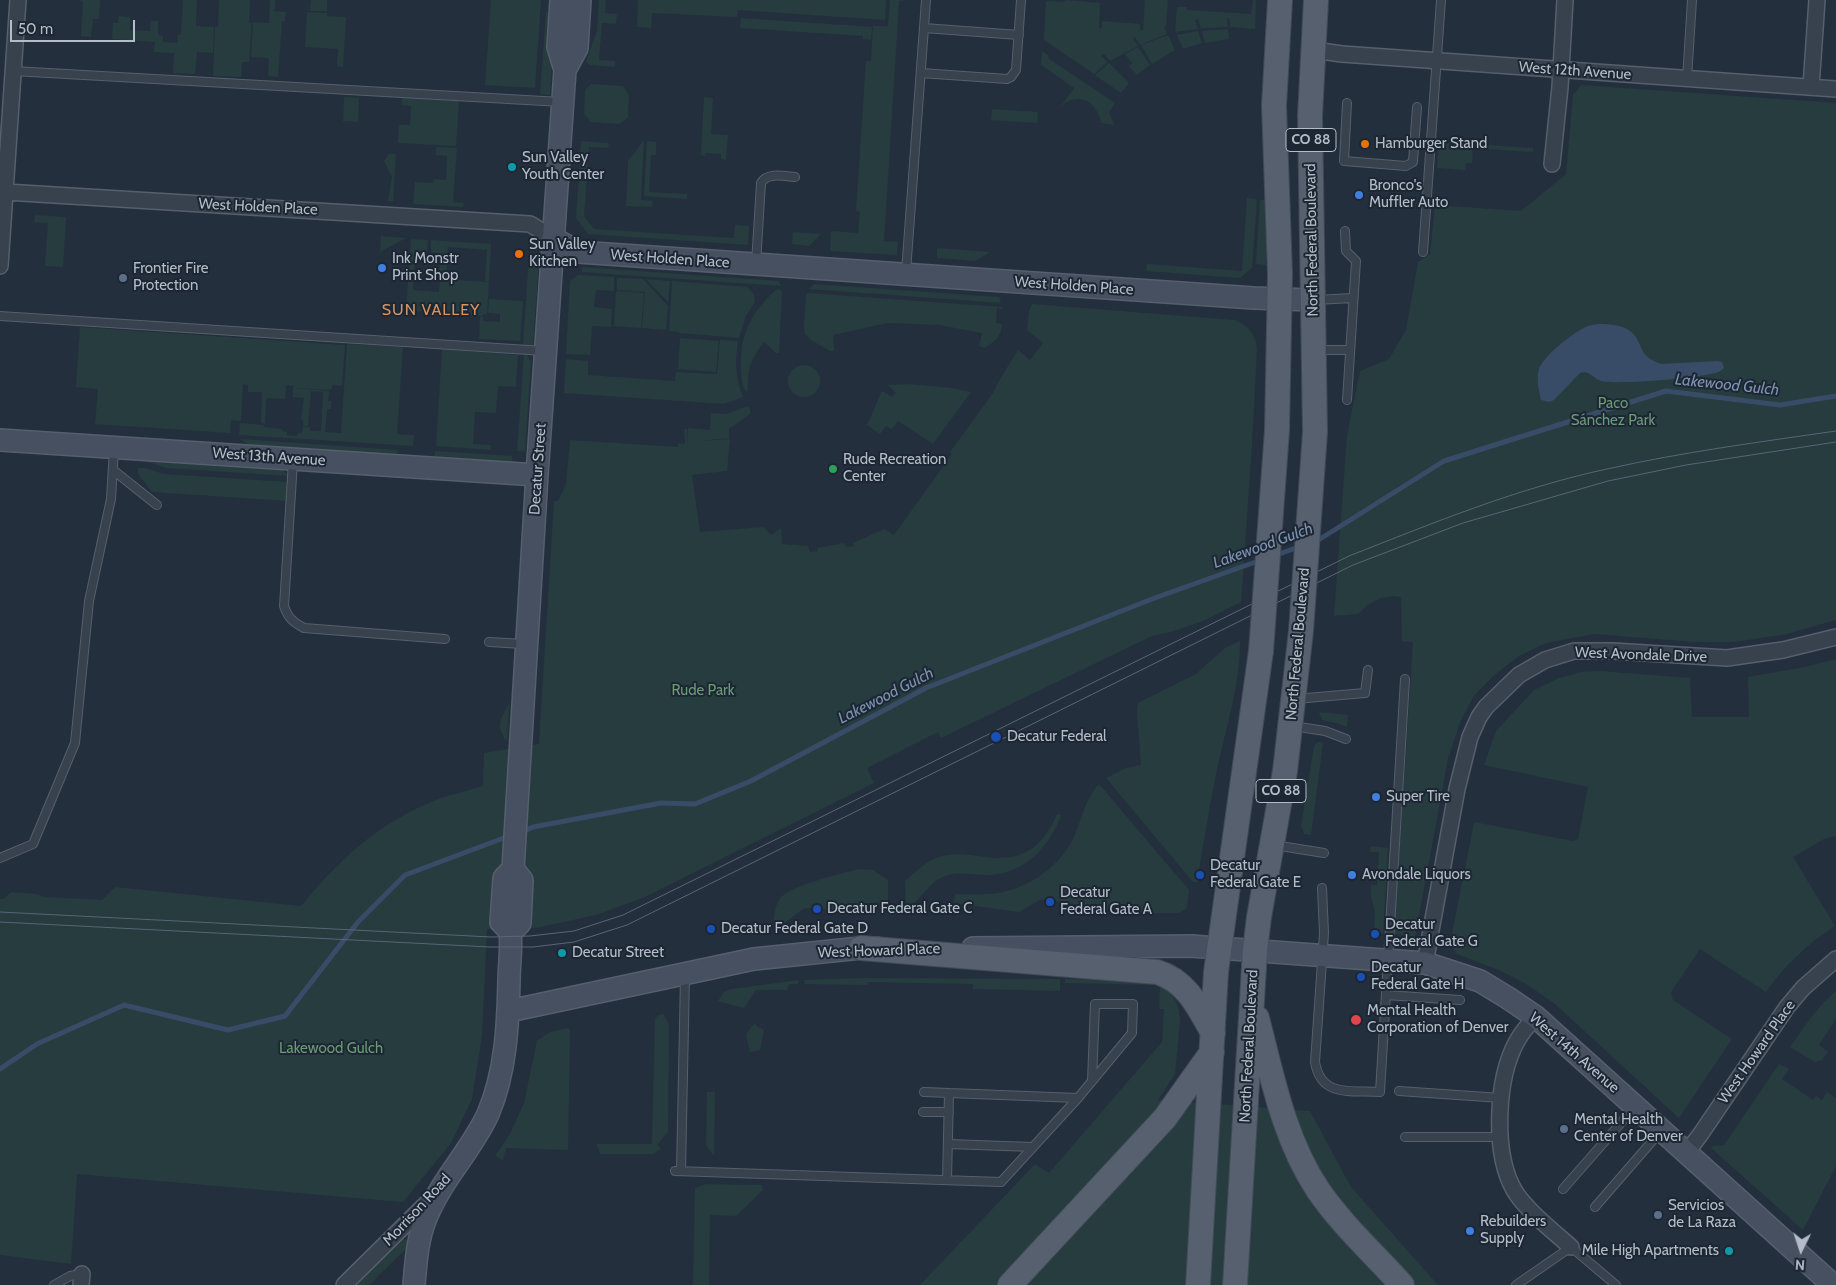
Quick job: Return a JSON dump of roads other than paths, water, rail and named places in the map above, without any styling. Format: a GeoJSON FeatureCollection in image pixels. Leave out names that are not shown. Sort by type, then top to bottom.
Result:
{"type":"FeatureCollection","features":[{"type":"Feature","properties":{"kind":"main road"},"geometry":{"type":"LineString","coordinates":[[1280,0],[1274,106],[1280,300]]}},
{"type":"Feature","properties":{"kind":"main road"},"geometry":{"type":"LineString","coordinates":[[1301,0],[1300,32],[1308,45],[1314,50]]}},
{"type":"Feature","properties":{"kind":"main road","name":"North Federal Boulevard"},"geometry":{"type":"LineString","coordinates":[[1235,1285],[1254,950],[1285,771],[1301,631],[1315,432],[1310,116],[1316,0]]}},
{"type":"Feature","properties":{"kind":"main road","name":"CO 88"},"geometry":{"type":"LineString","coordinates":[[1198,1285],[1216,972],[1261,651],[1277,430],[1280,300]]}},
{"type":"Feature","properties":{"kind":"main road"},"geometry":{"type":"LineString","coordinates":[[861,948],[1157,972],[1168,975],[1180,983],[1196,1004],[1213,1043],[1166,1118],[1010,1285]]}},
{"type":"Feature","properties":{"kind":"main road"},"geometry":{"type":"LineString","coordinates":[[1251,997],[1278,1100],[1308,1174],[1330,1207],[1402,1285]]}},
{"type":"Feature","properties":{"kind":"street"},"geometry":{"type":"LineString","coordinates":[[0,266],[18,0]]}},
{"type":"Feature","properties":{"kind":"street","name":"Decatur Street"},"geometry":{"type":"LineString","coordinates":[[509,1011],[510,920],[504,878],[513,869],[521,756],[537,475],[565,70],[558,47],[561,0]]}},
{"type":"Feature","properties":{"kind":"street","name":"Decatur Street"},"geometry":{"type":"LineString","coordinates":[[565,70],[577,48],[580,0]]}},
{"type":"Feature","properties":{"kind":"street"},"geometry":{"type":"LineString","coordinates":[[1552,164],[1566,0]]}},
{"type":"Feature","properties":{"kind":"street"},"geometry":{"type":"LineString","coordinates":[[1811,87],[1817,0]]}},
{"type":"Feature","properties":{"kind":"street","name":"West 12th Avenue"},"geometry":{"type":"LineString","coordinates":[[1314,50],[1342,54],[1688,80],[1836,89]]}},
{"type":"Feature","properties":{"kind":"street","name":"West Holden Place"},"geometry":{"type":"LineString","coordinates":[[5,192],[530,224],[578,252],[1280,300],[1313,300]]}},
{"type":"Feature","properties":{"kind":"street","name":"West 13th Avenue"},"geometry":{"type":"LineString","coordinates":[[0,440],[537,475]]}},
{"type":"Feature","properties":{"kind":"street","name":"West Avondale Drive"},"geometry":{"type":"LineString","coordinates":[[1426,962],[1457,789],[1470,737],[1486,707],[1519,675],[1545,660],[1574,650],[1727,658],[1783,650],[1836,637]]}},
{"type":"Feature","properties":{"kind":"street","name":"West Howard Place"},"geometry":{"type":"LineString","coordinates":[[509,1011],[754,959],[861,948],[1172,946],[1254,950]]}},
{"type":"Feature","properties":{"kind":"street","name":"West 14th Avenue"},"geometry":{"type":"LineString","coordinates":[[1254,950],[1426,962],[1480,981],[1536,1017],[1833,1285]]}},
{"type":"Feature","properties":{"kind":"street","name":"West Howard Place"},"geometry":{"type":"LineString","coordinates":[[1686,1152],[1700,1135],[1787,1007],[1825,966],[1836,959]]}},
{"type":"Feature","properties":{"kind":"street","name":"Morrison Road"},"geometry":{"type":"LineString","coordinates":[[344,1285],[423,1209],[469,1149],[488,1112],[497,1086],[506,1045],[509,1011]]}},
{"type":"Feature","properties":{"kind":"street"},"geometry":{"type":"LineString","coordinates":[[1536,1017],[1525,1027],[1516,1043],[1506,1073],[1501,1098],[1500,1137],[1507,1173],[1515,1193],[1571,1247]]}},
{"type":"Feature","properties":{"kind":"street"},"geometry":{"type":"LineString","coordinates":[[414,1285],[417,1248],[426,1218],[446,1181]]}},
{"type":"Feature","properties":{"kind":"lane"},"geometry":{"type":"LineString","coordinates":[[906,275],[926,0]]}},
{"type":"Feature","properties":{"kind":"lane"},"geometry":{"type":"LineString","coordinates":[[921,73],[1007,79],[1011,77],[1016,70],[1021,0]]}},
{"type":"Feature","properties":{"kind":"lane"},"geometry":{"type":"LineString","coordinates":[[1423,252],[1441,0]]}},
{"type":"Feature","properties":{"kind":"lane"},"geometry":{"type":"LineString","coordinates":[[1688,80],[1692,0]]}},
{"type":"Feature","properties":{"kind":"lane"},"geometry":{"type":"LineString","coordinates":[[924,28],[1019,35]]}},
{"type":"Feature","properties":{"kind":"lane"},"geometry":{"type":"LineString","coordinates":[[13,71],[562,102]]}},
{"type":"Feature","properties":{"kind":"lane"},"geometry":{"type":"LineString","coordinates":[[1347,103],[1344,161],[1406,166],[1413,162],[1417,107]]}},
{"type":"Feature","properties":{"kind":"lane"},"geometry":{"type":"LineString","coordinates":[[756,264],[761,183],[764,178],[769,176],[795,177]]}},
{"type":"Feature","properties":{"kind":"lane"},"geometry":{"type":"LineString","coordinates":[[1346,231],[1346,251],[1356,261],[1347,400]]}},
{"type":"Feature","properties":{"kind":"lane"},"geometry":{"type":"LineString","coordinates":[[1313,300],[1353,298]]}},
{"type":"Feature","properties":{"kind":"lane"},"geometry":{"type":"LineString","coordinates":[[0,316],[546,351]]}},
{"type":"Feature","properties":{"kind":"lane"},"geometry":{"type":"LineString","coordinates":[[1313,350],[1350,350]]}},
{"type":"Feature","properties":{"kind":"lane"},"geometry":{"type":"LineString","coordinates":[[0,858],[33,844],[75,744],[89,600],[111,499],[114,448]]}},
{"type":"Feature","properties":{"kind":"lane"},"geometry":{"type":"LineString","coordinates":[[293,459],[284,606],[286,615],[292,622],[304,628],[445,638]]}},
{"type":"Feature","properties":{"kind":"lane"},"geometry":{"type":"LineString","coordinates":[[113,470],[157,505]]}},
{"type":"Feature","properties":{"kind":"lane"},"geometry":{"type":"LineString","coordinates":[[489,642],[527,644]]}},
{"type":"Feature","properties":{"kind":"lane"},"geometry":{"type":"LineString","coordinates":[[1293,699],[1365,693],[1368,670]]}},
{"type":"Feature","properties":{"kind":"lane"},"geometry":{"type":"LineString","coordinates":[[1322,888],[1324,933],[1315,1062],[1320,1078],[1332,1089],[1380,1092],[1406,679]]}},
{"type":"Feature","properties":{"kind":"lane"},"geometry":{"type":"LineString","coordinates":[[1290,726],[1325,731],[1346,739]]}},
{"type":"Feature","properties":{"kind":"lane"},"geometry":{"type":"LineString","coordinates":[[1272,844],[1324,853]]}},
{"type":"Feature","properties":{"kind":"lane"},"geometry":{"type":"LineString","coordinates":[[685,973],[678,1171],[1001,1182],[1078,1098],[1132,1033],[1132,1004],[1095,1004],[1092,1081]]}},
{"type":"Feature","properties":{"kind":"lane"},"geometry":{"type":"LineString","coordinates":[[1386,996],[1460,1000]]}},
{"type":"Feature","properties":{"kind":"lane"},"geometry":{"type":"LineString","coordinates":[[1399,1091],[1501,1098]]}},
{"type":"Feature","properties":{"kind":"lane"},"geometry":{"type":"LineString","coordinates":[[924,1092],[1078,1098]]}},
{"type":"Feature","properties":{"kind":"lane"},"geometry":{"type":"LineString","coordinates":[[947,1180],[949,1093]]}},
{"type":"Feature","properties":{"kind":"lane"},"geometry":{"type":"LineString","coordinates":[[1563,1189],[1636,1107]]}},
{"type":"Feature","properties":{"kind":"lane"},"geometry":{"type":"LineString","coordinates":[[923,1112],[949,1112]]}},
{"type":"Feature","properties":{"kind":"lane"},"geometry":{"type":"LineString","coordinates":[[1595,1207],[1661,1130]]}},
{"type":"Feature","properties":{"kind":"lane"},"geometry":{"type":"LineString","coordinates":[[1405,1137],[1500,1137]]}},
{"type":"Feature","properties":{"kind":"lane"},"geometry":{"type":"LineString","coordinates":[[948,1144],[1033,1146]]}},
{"type":"Feature","properties":{"kind":"lane"},"geometry":{"type":"LineString","coordinates":[[1516,1285],[1571,1247],[1616,1285]]}},
{"type":"Feature","properties":{"kind":"lane"},"geometry":{"type":"LineString","coordinates":[[54,1285],[70,1276],[82,1279]]}},
{"type":"Feature","properties":{"kind":"water"},"geometry":{"type":"Polygon","coordinates":[[[1600,324],[1616,325],[1627,329],[1635,335],[1644,353],[1653,361],[1662,364],[1717,361],[1722,362],[1724,368],[1718,372],[1696,376],[1624,382],[1601,381],[1584,372],[1580,373],[1554,400],[1549,402],[1541,400],[1538,377],[1542,364],[1560,344],[1575,333],[1588,326],[1600,324]]]}},
{"type":"Feature","properties":{"kind":"waterway","name":"Lakewood Gulch"},"geometry":{"type":"LineString","coordinates":[[1314,542],[1444,461],[1666,391],[1780,405],[1836,396]]}},
{"type":"Feature","properties":{"kind":"waterway","name":"Lakewood Gulch"},"geometry":{"type":"LineString","coordinates":[[1274,556],[1301,546]]}},
{"type":"Feature","properties":{"kind":"waterway","name":"Lakewood Gulch"},"geometry":{"type":"LineString","coordinates":[[522,832],[533,827],[661,803],[695,804],[751,781],[926,688],[1152,599],[1261,560]]}},
{"type":"Feature","properties":{"kind":"waterway","name":"Lakewood Gulch"},"geometry":{"type":"LineString","coordinates":[[0,1069],[37,1044],[124,1005],[228,1030],[285,1016],[358,922],[405,875],[509,836]]}},
{"type":"Feature","properties":{"kind":"tram line"},"geometry":{"type":"LineString","coordinates":[[0,912],[491,937],[530,936],[574,931],[623,915],[1349,556],[1412,531],[1508,496],[1574,477],[1693,452],[1836,431]]}},
{"type":"Feature","properties":{"kind":"tram line"},"geometry":{"type":"LineString","coordinates":[[0,922],[490,947],[533,947],[574,942],[627,925],[1353,565],[1463,523],[1608,481],[1686,465],[1836,442]]}},
{"type":"Feature","properties":{"kind":"place","name":"Hamburger Stand"},"geometry":{"type":"Point","coordinates":[1365,144]}},
{"type":"Feature","properties":{"kind":"place","name":"Sun Valley Youth Center"},"geometry":{"type":"Point","coordinates":[512,167]}},
{"type":"Feature","properties":{"kind":"place","name":"Bronco's Muffler Auto"},"geometry":{"type":"Point","coordinates":[1359,195]}},
{"type":"Feature","properties":{"kind":"place","name":"Sun Valley Kitchen"},"geometry":{"type":"Point","coordinates":[519,254]}},
{"type":"Feature","properties":{"kind":"place","name":"Ink Monstr Print Shop"},"geometry":{"type":"Point","coordinates":[382,268]}},
{"type":"Feature","properties":{"kind":"place","name":"Frontier Fire Protection"},"geometry":{"type":"Point","coordinates":[123,278]}},
{"type":"Feature","properties":{"kind":"place","name":"Rude Recreation Center"},"geometry":{"type":"Point","coordinates":[833,469]}},
{"type":"Feature","properties":{"kind":"place","name":"Decatur Federal"},"geometry":{"type":"Point","coordinates":[996,737]}},
{"type":"Feature","properties":{"kind":"place","name":"Super Tire"},"geometry":{"type":"Point","coordinates":[1376,797]}},
{"type":"Feature","properties":{"kind":"place","name":"Decatur Federal Gate E"},"geometry":{"type":"Point","coordinates":[1200,875]}},
{"type":"Feature","properties":{"kind":"place","name":"Avondale Liquors"},"geometry":{"type":"Point","coordinates":[1352,875]}},
{"type":"Feature","properties":{"kind":"place","name":"Decatur Federal Gate A"},"geometry":{"type":"Point","coordinates":[1050,902]}},
{"type":"Feature","properties":{"kind":"place","name":"Decatur Federal Gate C"},"geometry":{"type":"Point","coordinates":[817,909]}},
{"type":"Feature","properties":{"kind":"place","name":"Decatur Federal Gate D"},"geometry":{"type":"Point","coordinates":[711,929]}},
{"type":"Feature","properties":{"kind":"place","name":"Decatur Federal Gate G"},"geometry":{"type":"Point","coordinates":[1375,934]}},
{"type":"Feature","properties":{"kind":"place","name":"Decatur Street"},"geometry":{"type":"Point","coordinates":[562,953]}},
{"type":"Feature","properties":{"kind":"place","name":"Decatur Federal Gate H"},"geometry":{"type":"Point","coordinates":[1361,977]}},
{"type":"Feature","properties":{"kind":"place","name":"Mental Health Corporation of Denver"},"geometry":{"type":"Point","coordinates":[1356,1020]}},
{"type":"Feature","properties":{"kind":"place","name":"Mental Health Center of Denver"},"geometry":{"type":"Point","coordinates":[1564,1129]}},
{"type":"Feature","properties":{"kind":"place","name":"Servicios de La Raza"},"geometry":{"type":"Point","coordinates":[1658,1215]}},
{"type":"Feature","properties":{"kind":"place","name":"Rebuilders Supply"},"geometry":{"type":"Point","coordinates":[1470,1231]}},
{"type":"Feature","properties":{"kind":"place","name":"Mile High Apartments"},"geometry":{"type":"Point","coordinates":[1729,1251]}},
{"type":"Feature","properties":{"kind":"district","name":"SUN VALLEY"},"geometry":{"type":"Point","coordinates":[431,310]}},
{"type":"Feature","properties":{"kind":"park label","name":"Paco Sánchez Park"},"geometry":{"type":"Point","coordinates":[1613,412]}},
{"type":"Feature","properties":{"kind":"park label","name":"Rude Park"},"geometry":{"type":"Point","coordinates":[703,691]}}]}
